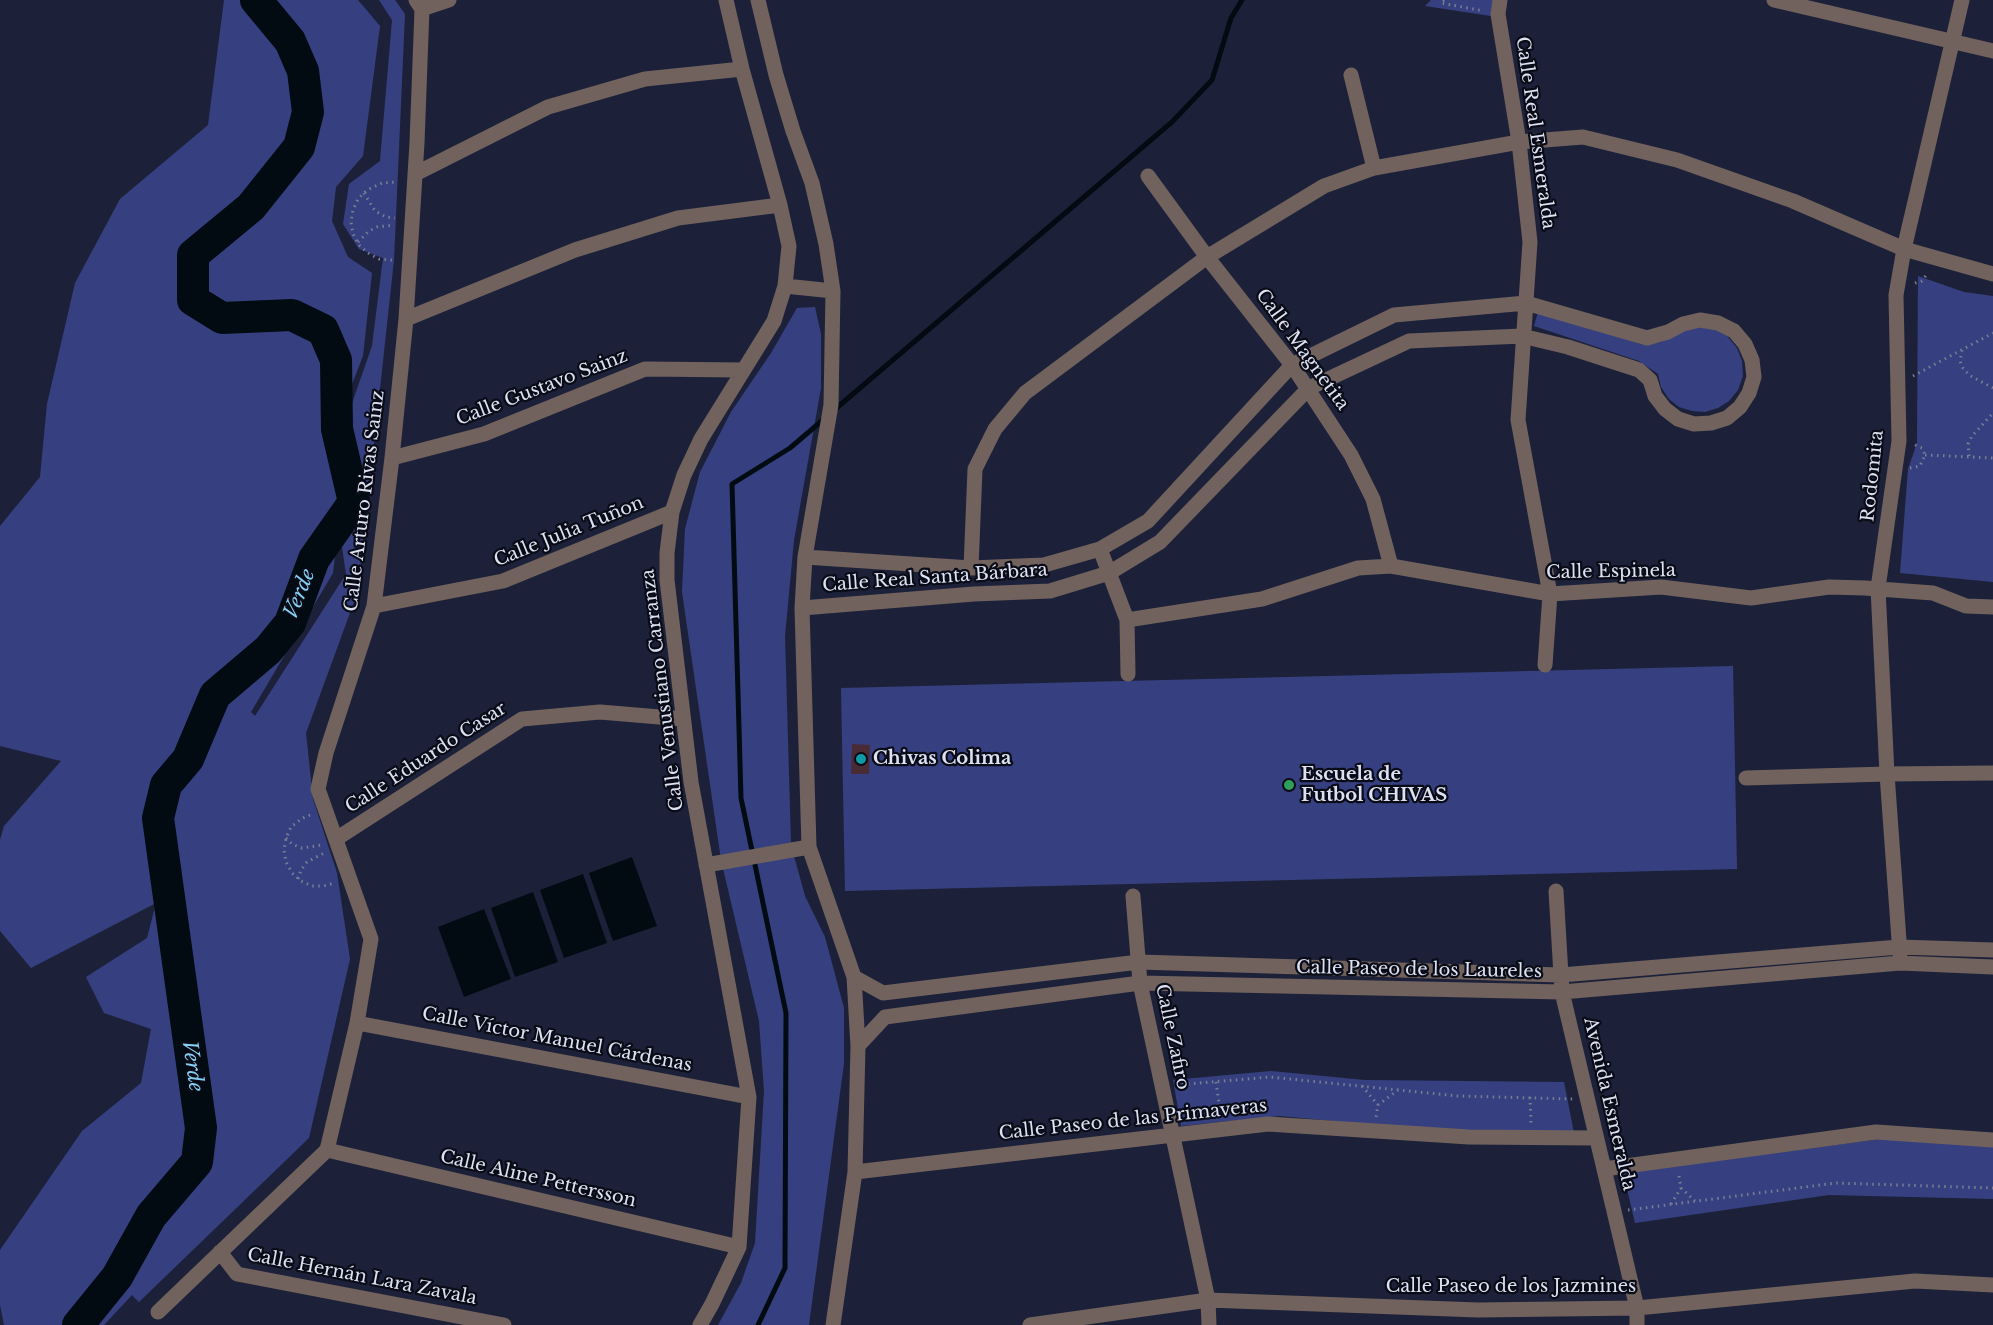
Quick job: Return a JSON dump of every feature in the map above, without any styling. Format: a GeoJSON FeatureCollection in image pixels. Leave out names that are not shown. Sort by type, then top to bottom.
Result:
{"type":"FeatureCollection","features":[{"type":"Feature","properties":{"kind":"street"},"geometry":{"type":"LineString","coordinates":[[419,5],[449,0]]}},
{"type":"Feature","properties":{"kind":"street","name":"Calle Venustiano Carranza"},"geometry":{"type":"LineString","coordinates":[[700,1325],[739,1247],[749,1097],[691,782],[667,580],[667,553],[672,512],[684,475],[701,439],[774,321],[785,286],[789,246],[726,0]]}},
{"type":"Feature","properties":{"kind":"street"},"geometry":{"type":"LineString","coordinates":[[759,0],[776,75],[812,183],[826,244],[833,291],[831,405],[805,557],[802,608],[809,847],[854,978],[858,1046],[855,1172],[833,1325]]}},
{"type":"Feature","properties":{"kind":"street"},"geometry":{"type":"LineString","coordinates":[[1774,0],[1993,51]]}},
{"type":"Feature","properties":{"kind":"street","name":"Rodomita"},"geometry":{"type":"LineString","coordinates":[[1900,963],[1887,774],[1878,588],[1899,441],[1896,296],[1904,249],[1962,0]]}},
{"type":"Feature","properties":{"kind":"street","name":"Calle Arturo Rivas Sainz"},"geometry":{"type":"LineString","coordinates":[[327,1150],[357,1023],[371,939],[329,842],[318,789],[326,753],[374,606],[406,319],[415,174],[419,5]]}},
{"type":"Feature","properties":{"kind":"street","name":"Calle Real Esmeralda"},"geometry":{"type":"LineString","coordinates":[[1499,7],[1519,142],[1530,242],[1518,420],[1550,594],[1545,665]]}},
{"type":"Feature","properties":{"kind":"street"},"geometry":{"type":"LineString","coordinates":[[415,174],[548,106],[645,79],[742,69]]}},
{"type":"Feature","properties":{"kind":"street"},"geometry":{"type":"LineString","coordinates":[[1351,75],[1374,168]]}},
{"type":"Feature","properties":{"kind":"street"},"geometry":{"type":"LineString","coordinates":[[972,568],[975,469],[995,429],[1025,393],[1208,257],[1323,186],[1374,168],[1519,142],[1583,137],[1677,160],[1793,201],[1904,249],[1993,274]]}},
{"type":"Feature","properties":{"kind":"street","name":"Calle Magnetita"},"geometry":{"type":"LineString","coordinates":[[1148,176],[1309,388],[1352,455],[1373,499],[1391,566]]}},
{"type":"Feature","properties":{"kind":"street"},"geometry":{"type":"LineString","coordinates":[[406,319],[575,250],[678,218],[780,205]]}},
{"type":"Feature","properties":{"kind":"street"},"geometry":{"type":"LineString","coordinates":[[785,286],[833,291]]}},
{"type":"Feature","properties":{"kind":"street","name":"Calle Real Santa Bárbara"},"geometry":{"type":"LineString","coordinates":[[802,608],[974,594],[1050,591],[1109,573],[1160,542],[1309,388],[1409,341],[1522,336],[1568,347],[1639,370],[1650,380],[1655,396],[1665,409],[1678,419],[1694,424],[1711,423],[1727,418],[1740,407],[1749,393],[1754,377],[1752,360],[1745,344],[1734,331],[1718,323],[1700,320],[1647,338],[1526,303],[1394,315],[1292,365],[1148,521],[1100,549],[1044,565],[972,568],[805,557]]}},
{"type":"Feature","properties":{"kind":"street","name":"Calle Gustavo Sainz"},"geometry":{"type":"LineString","coordinates":[[392,458],[484,434],[645,369],[743,370]]}},
{"type":"Feature","properties":{"kind":"street","name":"Calle Julia Tuñon"},"geometry":{"type":"LineString","coordinates":[[374,606],[503,581],[672,512]]}},
{"type":"Feature","properties":{"kind":"street"},"geometry":{"type":"LineString","coordinates":[[1100,549],[1127,620],[1128,674]]}},
{"type":"Feature","properties":{"kind":"street","name":"Calle Espinela"},"geometry":{"type":"LineString","coordinates":[[1127,620],[1262,599],[1358,568],[1391,566],[1550,594],[1661,587],[1751,598],[1829,587],[1878,588],[1933,593],[1966,606],[1993,608]]}},
{"type":"Feature","properties":{"kind":"street","name":"Calle Eduardo Casar"},"geometry":{"type":"LineString","coordinates":[[329,842],[522,719],[600,712],[683,719]]}},
{"type":"Feature","properties":{"kind":"street"},"geometry":{"type":"LineString","coordinates":[[1746,778],[1993,773]]}},
{"type":"Feature","properties":{"kind":"street"},"geometry":{"type":"LineString","coordinates":[[706,865],[809,847]]}},
{"type":"Feature","properties":{"kind":"street","name":"Avenida Esmeralda"},"geometry":{"type":"LineString","coordinates":[[1556,891],[1562,992],[1637,1308],[1637,1325]]}},
{"type":"Feature","properties":{"kind":"street","name":"Calle Zafiro"},"geometry":{"type":"LineString","coordinates":[[1133,896],[1140,983],[1208,1300],[1209,1325]]}},
{"type":"Feature","properties":{"kind":"street","name":"Calle Paseo de los Laureles"},"geometry":{"type":"LineString","coordinates":[[854,978],[883,993],[1138,962],[1561,975],[1899,947],[1993,950]]}},
{"type":"Feature","properties":{"kind":"street","name":"Calle Paseo de los Laureles"},"geometry":{"type":"LineString","coordinates":[[858,1046],[885,1017],[1140,983],[1562,992],[1900,963],[1993,967]]}},
{"type":"Feature","properties":{"kind":"street","name":"Calle Víctor Manuel Cárdenas"},"geometry":{"type":"LineString","coordinates":[[357,1023],[749,1097]]}},
{"type":"Feature","properties":{"kind":"street","name":"Calle Paseo de las Primaveras"},"geometry":{"type":"LineString","coordinates":[[855,1172],[1269,1124],[1469,1137],[1596,1138]]}},
{"type":"Feature","properties":{"kind":"street"},"geometry":{"type":"LineString","coordinates":[[1604,1169],[1876,1132],[1993,1140]]}},
{"type":"Feature","properties":{"kind":"street"},"geometry":{"type":"LineString","coordinates":[[158,1312],[327,1150]]}},
{"type":"Feature","properties":{"kind":"street","name":"Calle Aline Pettersson"},"geometry":{"type":"LineString","coordinates":[[327,1150],[739,1247]]}},
{"type":"Feature","properties":{"kind":"street","name":"Calle Hernán Lara Zavala"},"geometry":{"type":"LineString","coordinates":[[220,1252],[237,1274],[504,1325]]}},
{"type":"Feature","properties":{"kind":"street","name":"Calle Paseo de los Jazmines"},"geometry":{"type":"LineString","coordinates":[[1030,1325],[1208,1300],[1478,1310],[1637,1308],[1916,1281],[1993,1285]]}},
{"type":"Feature","properties":{"kind":"path"},"geometry":{"type":"LineString","coordinates":[[1444,0],[1441,3],[1499,7]]}},
{"type":"Feature","properties":{"kind":"path"},"geometry":{"type":"LineString","coordinates":[[392,260],[379,259],[368,253],[358,242],[352,228],[353,210],[364,193],[382,183],[397,182]]}},
{"type":"Feature","properties":{"kind":"path"},"geometry":{"type":"LineString","coordinates":[[364,193],[375,211],[386,217],[394,218]]}},
{"type":"Feature","properties":{"kind":"path"},"geometry":{"type":"LineString","coordinates":[[358,242],[369,231],[377,227],[394,225]]}},
{"type":"Feature","properties":{"kind":"path"},"geometry":{"type":"LineString","coordinates":[[1915,283],[1922,281],[1927,274]]}},
{"type":"Feature","properties":{"kind":"path"},"geometry":{"type":"LineString","coordinates":[[1913,376],[1993,333]]}},
{"type":"Feature","properties":{"kind":"path"},"geometry":{"type":"LineString","coordinates":[[1962,350],[1960,361],[1963,368],[1969,375],[1993,388]]}},
{"type":"Feature","properties":{"kind":"path"},"geometry":{"type":"LineString","coordinates":[[1969,457],[1967,449],[1972,436],[1993,413]]}},
{"type":"Feature","properties":{"kind":"path"},"geometry":{"type":"LineString","coordinates":[[1906,466],[1913,468],[1920,466],[1925,455],[1922,448],[1912,444]]}},
{"type":"Feature","properties":{"kind":"path"},"geometry":{"type":"LineString","coordinates":[[1925,455],[1993,456]]}},
{"type":"Feature","properties":{"kind":"path"},"geometry":{"type":"LineString","coordinates":[[312,814],[291,827],[284,850],[286,862],[298,879],[312,886],[334,884]]}},
{"type":"Feature","properties":{"kind":"path"},"geometry":{"type":"LineString","coordinates":[[286,838],[292,844],[302,848],[329,842]]}},
{"type":"Feature","properties":{"kind":"path"},"geometry":{"type":"LineString","coordinates":[[298,879],[300,870],[307,862],[324,853]]}},
{"type":"Feature","properties":{"kind":"path"},"geometry":{"type":"LineString","coordinates":[[1162,1086],[1270,1077],[1458,1096],[1587,1099]]}},
{"type":"Feature","properties":{"kind":"path"},"geometry":{"type":"LineString","coordinates":[[1216,1082],[1220,1110]]}},
{"type":"Feature","properties":{"kind":"path"},"geometry":{"type":"LineString","coordinates":[[1362,1086],[1378,1105]]}},
{"type":"Feature","properties":{"kind":"path"},"geometry":{"type":"LineString","coordinates":[[1376,1119],[1378,1105],[1398,1090]]}},
{"type":"Feature","properties":{"kind":"path"},"geometry":{"type":"LineString","coordinates":[[1530,1097],[1531,1125]]}},
{"type":"Feature","properties":{"kind":"path"},"geometry":{"type":"LineString","coordinates":[[1679,1176],[1681,1188],[1695,1201]]}},
{"type":"Feature","properties":{"kind":"path"},"geometry":{"type":"LineString","coordinates":[[1614,1212],[1836,1183],[1993,1188]]}},
{"type":"Feature","properties":{"kind":"path"},"geometry":{"type":"LineString","coordinates":[[1671,1204],[1681,1188]]}},
{"type":"Feature","properties":{"kind":"shaded area"},"geometry":{"type":"Polygon","coordinates":[[[224,0],[358,0],[380,26],[363,156],[336,187],[332,221],[348,257],[372,273],[363,356],[329,443],[341,501],[333,573],[251,712],[255,716],[346,574],[341,540],[361,505],[344,426],[372,346],[383,258],[359,249],[343,224],[349,184],[380,161],[392,20],[379,0],[395,0],[405,14],[394,260],[358,591],[306,733],[313,799],[337,873],[350,959],[309,1138],[139,1302],[132,1295],[104,1325],[4,1325],[0,1305],[0,1250],[82,1131],[141,1083],[151,1029],[104,1013],[86,977],[147,938],[156,903],[31,968],[0,931],[0,840],[4,826],[61,761],[0,746],[0,526],[40,477],[47,404],[75,283],[120,199],[208,125],[224,0]]]}},
{"type":"Feature","properties":{"kind":"shaded area"},"geometry":{"type":"Polygon","coordinates":[[[1431,0],[1494,0],[1491,16],[1425,6],[1431,0]]]}},
{"type":"Feature","properties":{"kind":"shaded area"},"geometry":{"type":"Polygon","coordinates":[[[1918,276],[1964,292],[1993,296],[1993,582],[1900,573],[1908,469],[1917,443],[1918,276]]]}},
{"type":"Feature","properties":{"kind":"shaded area"},"geometry":{"type":"Polygon","coordinates":[[[815,307],[821,334],[821,388],[794,540],[785,636],[791,845],[805,896],[825,937],[844,1008],[844,1063],[809,1325],[718,1325],[741,1283],[755,1243],[764,1091],[759,1021],[721,860],[682,592],[685,529],[700,472],[731,412],[771,353],[797,308],[815,307]]]}},
{"type":"Feature","properties":{"kind":"shaded area"},"geometry":{"type":"Polygon","coordinates":[[[1538,312],[1644,345],[1661,342],[1685,330],[1700,327],[1714,329],[1727,336],[1737,348],[1742,361],[1743,376],[1738,390],[1729,401],[1718,408],[1705,412],[1679,407],[1669,399],[1661,387],[1658,374],[1639,361],[1534,326],[1538,312]]]}},
{"type":"Feature","properties":{"kind":"shaded area","name":"Escuela de Futbol CHIVAS"},"geometry":{"type":"Polygon","coordinates":[[[1733,666],[1737,869],[845,891],[841,688],[1733,666]]]}},
{"type":"Feature","properties":{"kind":"shaded area"},"geometry":{"type":"Polygon","coordinates":[[[632,857],[657,926],[613,941],[589,873],[632,857]]]}},
{"type":"Feature","properties":{"kind":"shaded area"},"geometry":{"type":"Polygon","coordinates":[[[583,874],[607,943],[564,958],[540,890],[583,874]]]}},
{"type":"Feature","properties":{"kind":"shaded area"},"geometry":{"type":"Polygon","coordinates":[[[533,892],[558,962],[515,977],[491,908],[533,892]]]}},
{"type":"Feature","properties":{"kind":"shaded area"},"geometry":{"type":"Polygon","coordinates":[[[484,909],[511,979],[464,997],[438,927],[484,909]]]}},
{"type":"Feature","properties":{"kind":"shaded area"},"geometry":{"type":"Polygon","coordinates":[[[1271,1071],[1365,1080],[1564,1082],[1574,1133],[1463,1133],[1280,1116],[1181,1126],[1173,1080],[1271,1071]]]}},
{"type":"Feature","properties":{"kind":"shaded area"},"geometry":{"type":"Polygon","coordinates":[[[1882,1139],[1993,1147],[1993,1199],[1829,1195],[1635,1223],[1623,1172],[1882,1139]]]}},
{"type":"Feature","properties":{"kind":"building","name":"Chivas Colima"},"geometry":{"type":"Polygon","coordinates":[[[852,744],[870,745],[869,774],[851,774],[852,744]]]}},
{"type":"Feature","properties":{"kind":"waterway","name":"Verde"},"geometry":{"type":"LineString","coordinates":[[78,1325],[117,1277],[151,1216],[197,1162],[201,1128],[158,818],[166,785],[188,759],[215,695],[268,650],[290,623],[314,559],[354,502],[337,429],[336,360],[323,330],[292,315],[222,318],[193,300],[193,255],[251,207],[299,147],[308,112],[303,71],[290,41],[256,0]]}},
{"type":"Feature","properties":{"kind":"waterway"},"geometry":{"type":"LineString","coordinates":[[833,411],[1172,122],[1212,80],[1231,18],[1242,0]]}},
{"type":"Feature","properties":{"kind":"waterway"},"geometry":{"type":"LineString","coordinates":[[758,1325],[785,1268],[786,1013],[741,798],[732,484],[790,448],[824,419]]}},
{"type":"Feature","properties":{"kind":"place","name":"Chivas Colima"},"geometry":{"type":"Point","coordinates":[861,759]}},
{"type":"Feature","properties":{"kind":"place","name":"Escuela de Futbol CHIVAS"},"geometry":{"type":"Point","coordinates":[1289,785]}}]}
